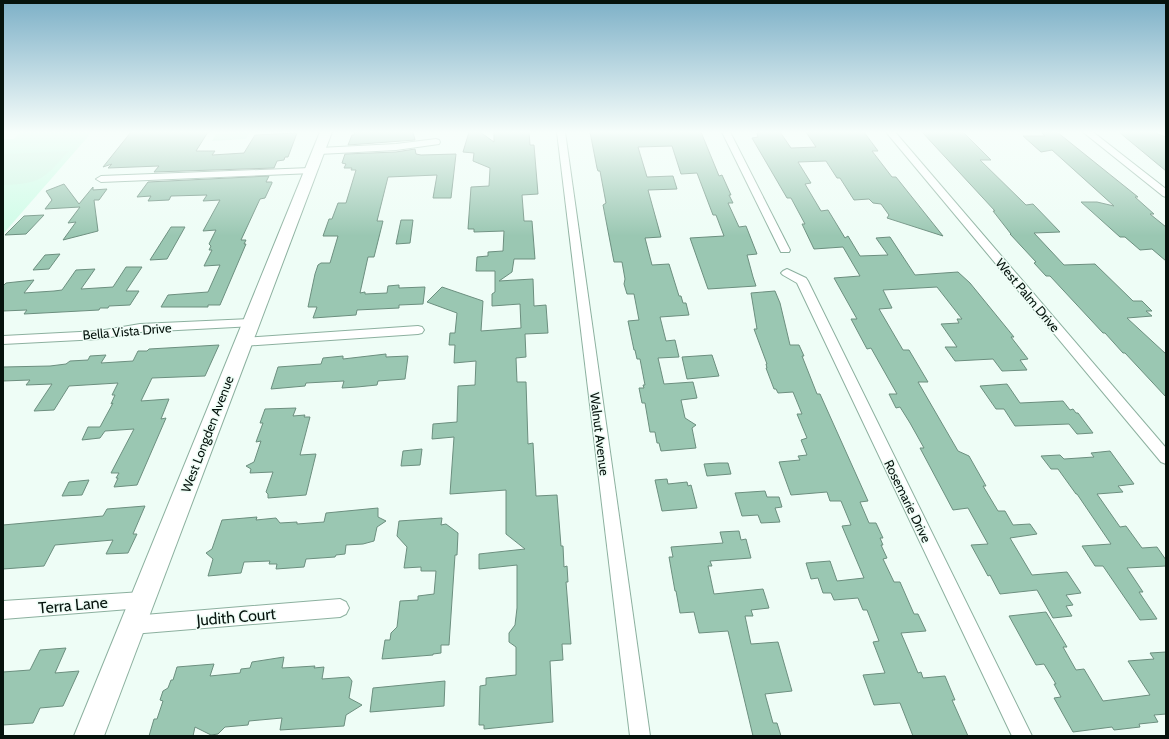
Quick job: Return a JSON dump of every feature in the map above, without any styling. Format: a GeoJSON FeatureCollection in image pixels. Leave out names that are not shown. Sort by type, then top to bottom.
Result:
{"type":"FeatureCollection","features":[{"type":"Feature","properties":{"kind":"street","name":"West Longden Avenue"},"geometry":{"type":"LineString","coordinates":[[89,736],[312,166]]}},
{"type":"Feature","properties":{"kind":"street","name":"Walnut Avenue"},"geometry":{"type":"LineString","coordinates":[[566,166],[640,736]]}},
{"type":"Feature","properties":{"kind":"street"},"geometry":{"type":"LineString","coordinates":[[743,166],[785,250]]}},
{"type":"Feature","properties":{"kind":"street","name":"West Palm Drive"},"geometry":{"type":"LineString","coordinates":[[919,166],[1166,458]]}},
{"type":"Feature","properties":{"kind":"street"},"geometry":{"type":"LineString","coordinates":[[1131,166],[1166,194]]}},
{"type":"Feature","properties":{"kind":"street"},"geometry":{"type":"LineString","coordinates":[[101,179],[310,171]]}},
{"type":"Feature","properties":{"kind":"street","name":"Rosemarie Drive"},"geometry":{"type":"LineString","coordinates":[[787,273],[802,281],[1022,736]]}},
{"type":"Feature","properties":{"kind":"street","name":"Bella Vista Drive"},"geometry":{"type":"LineString","coordinates":[[3,340],[99,334],[140,328],[247,333],[418,330]]}},
{"type":"Feature","properties":{"kind":"street","name":"Terra Lane"},"geometry":{"type":"LineString","coordinates":[[3,610],[142,600]]}},
{"type":"Feature","properties":{"kind":"street","name":"Judith Court"},"geometry":{"type":"LineString","coordinates":[[132,625],[340,608]]}},
{"type":"Feature","properties":{"kind":"shaded area"},"geometry":{"type":"Polygon","coordinates":[[[3,166],[62,166],[3,234],[3,166]]]}},
{"type":"Feature","properties":{"kind":"shaded area"},"geometry":{"type":"Polygon","coordinates":[[[4,166],[55,166],[41,178],[34,181],[3,185],[4,166]]]}},
{"type":"Feature","properties":{"kind":"building"},"geometry":{"type":"Polygon","coordinates":[[[110,166],[147,166],[108,168],[110,166]]]}},
{"type":"Feature","properties":{"kind":"building"},"geometry":{"type":"Polygon","coordinates":[[[159,166],[275,166],[274,168],[154,172],[159,166]]]}},
{"type":"Feature","properties":{"kind":"building"},"geometry":{"type":"Polygon","coordinates":[[[345,166],[455,166],[451,198],[433,198],[437,175],[388,177],[377,221],[383,221],[374,257],[368,257],[360,293],[387,293],[388,286],[399,285],[399,288],[425,287],[423,304],[399,305],[399,308],[357,310],[356,315],[313,318],[317,307],[308,307],[315,274],[318,265],[321,263],[330,263],[338,236],[323,236],[329,219],[332,219],[338,203],[346,203],[356,170],[351,170],[352,168],[344,168],[345,166]]]}},
{"type":"Feature","properties":{"kind":"building"},"geometry":{"type":"Polygon","coordinates":[[[486,166],[536,166],[538,194],[522,195],[524,221],[532,221],[535,259],[514,259],[512,272],[499,281],[533,279],[534,306],[546,305],[548,333],[525,334],[526,357],[516,358],[517,382],[526,382],[528,444],[533,443],[536,496],[557,495],[564,567],[567,566],[568,582],[566,582],[571,644],[562,644],[563,660],[550,661],[553,722],[484,729],[484,725],[479,725],[480,686],[486,685],[486,678],[516,675],[516,647],[509,642],[509,633],[515,625],[517,608],[517,565],[479,569],[479,554],[525,549],[506,534],[506,490],[450,494],[454,437],[432,439],[433,424],[457,422],[458,386],[475,385],[476,361],[454,363],[455,345],[449,345],[450,333],[455,333],[457,313],[427,302],[442,287],[483,301],[481,331],[521,328],[520,304],[492,306],[492,294],[495,292],[495,271],[476,271],[477,257],[488,256],[488,252],[503,251],[504,231],[474,232],[474,229],[468,229],[471,187],[489,186],[490,168],[486,166]]]}},
{"type":"Feature","properties":{"kind":"building"},"geometry":{"type":"Polygon","coordinates":[[[597,166],[644,166],[647,177],[673,176],[677,189],[648,190],[661,237],[645,238],[652,265],[669,264],[679,296],[681,296],[683,303],[686,303],[689,315],[660,317],[666,341],[675,340],[679,357],[658,358],[664,384],[693,382],[697,398],[681,400],[685,418],[696,425],[692,428],[696,448],[661,451],[659,443],[657,443],[655,432],[650,432],[645,403],[642,403],[639,388],[644,388],[643,385],[645,385],[640,359],[637,359],[634,350],[628,321],[639,320],[634,294],[627,294],[624,284],[625,279],[622,262],[614,262],[603,205],[606,203],[600,171],[598,171],[597,166]]]}},
{"type":"Feature","properties":{"kind":"building"},"geometry":{"type":"Polygon","coordinates":[[[679,166],[715,166],[719,176],[722,175],[733,203],[728,203],[739,227],[746,226],[757,254],[747,255],[756,286],[708,289],[690,238],[724,236],[716,215],[713,215],[697,173],[681,174],[679,166]]]}},
{"type":"Feature","properties":{"kind":"building"},"geometry":{"type":"Polygon","coordinates":[[[769,166],[801,166],[811,183],[805,184],[821,211],[828,210],[845,238],[848,236],[860,256],[888,255],[876,238],[890,237],[915,275],[958,272],[970,283],[1014,337],[1011,337],[1028,359],[1020,360],[1027,370],[1002,371],[993,359],[955,361],[945,347],[957,347],[941,324],[959,323],[957,319],[962,319],[937,287],[883,290],[892,308],[879,309],[903,350],[909,350],[928,382],[918,382],[958,451],[969,456],[986,486],[983,486],[998,511],[1005,511],[1013,525],[1030,524],[1037,534],[1010,538],[1032,575],[1067,572],[1081,593],[1066,595],[1073,605],[1066,606],[1072,616],[1053,618],[1037,590],[1000,594],[971,545],[988,544],[968,508],[953,510],[920,448],[924,448],[900,407],[896,408],[889,394],[897,394],[871,348],[867,349],[851,319],[857,319],[834,278],[860,276],[843,247],[814,249],[802,224],[805,224],[791,198],[787,198],[769,166]]]}},
{"type":"Feature","properties":{"kind":"building"},"geometry":{"type":"Polygon","coordinates":[[[830,166],[884,166],[892,177],[896,177],[943,236],[887,218],[889,215],[881,204],[873,203],[869,199],[854,200],[840,178],[837,178],[830,166]]]}},
{"type":"Feature","properties":{"kind":"building"},"geometry":{"type":"Polygon","coordinates":[[[954,166],[987,166],[1026,205],[1033,204],[1060,232],[1034,233],[1064,265],[1095,264],[1133,301],[1142,301],[1152,311],[1146,311],[1152,316],[1127,318],[1166,354],[1166,397],[1050,276],[1046,276],[1034,263],[1036,262],[1010,234],[993,211],[995,211],[954,166]]]}},
{"type":"Feature","properties":{"kind":"building"},"geometry":{"type":"Polygon","coordinates":[[[1070,166],[1100,166],[1138,197],[1135,197],[1154,214],[1150,214],[1166,227],[1166,261],[1152,249],[1140,250],[1125,237],[1120,237],[1081,202],[1097,202],[1114,206],[1070,166]]]}},
{"type":"Feature","properties":{"kind":"building"},"geometry":{"type":"Polygon","coordinates":[[[1161,166],[1166,166],[1166,171],[1161,166]]]}},
{"type":"Feature","properties":{"kind":"building"},"geometry":{"type":"Polygon","coordinates":[[[269,176],[266,182],[272,183],[265,198],[260,199],[241,240],[246,240],[244,244],[246,244],[220,305],[208,305],[208,307],[161,307],[168,295],[208,292],[220,265],[204,266],[212,250],[209,250],[211,246],[209,244],[216,230],[203,231],[220,200],[203,201],[207,195],[171,196],[169,200],[148,201],[151,196],[137,197],[148,182],[269,176]]]}},
{"type":"Feature","properties":{"kind":"building"},"geometry":{"type":"Polygon","coordinates":[[[64,184],[79,204],[93,187],[93,190],[107,189],[99,200],[94,200],[98,231],[63,240],[76,222],[68,223],[80,207],[45,209],[52,200],[46,191],[64,184]]]}},
{"type":"Feature","properties":{"kind":"building"},"geometry":{"type":"Polygon","coordinates":[[[44,215],[26,234],[5,235],[24,216],[44,215]]]}},
{"type":"Feature","properties":{"kind":"building"},"geometry":{"type":"Polygon","coordinates":[[[401,220],[413,220],[410,243],[396,244],[401,220]]]}},
{"type":"Feature","properties":{"kind":"building"},"geometry":{"type":"Polygon","coordinates":[[[171,227],[185,227],[167,259],[150,260],[171,227]]]}},
{"type":"Feature","properties":{"kind":"building"},"geometry":{"type":"Polygon","coordinates":[[[60,254],[49,269],[33,270],[45,255],[60,254]]]}},
{"type":"Feature","properties":{"kind":"building"},"geometry":{"type":"Polygon","coordinates":[[[126,267],[142,267],[126,291],[139,291],[130,305],[109,306],[108,308],[100,308],[99,310],[24,314],[27,310],[3,311],[3,286],[6,283],[34,280],[24,293],[62,290],[76,270],[95,269],[81,289],[113,287],[126,267]]]}},
{"type":"Feature","properties":{"kind":"building"},"geometry":{"type":"Polygon","coordinates":[[[775,291],[780,303],[790,345],[799,345],[817,394],[820,394],[868,501],[860,502],[869,523],[876,523],[883,538],[880,538],[883,545],[881,545],[887,558],[883,559],[894,582],[900,582],[914,614],[918,614],[926,631],[901,633],[918,673],[921,672],[923,678],[945,676],[955,700],[952,700],[968,736],[913,736],[900,703],[874,705],[863,675],[885,673],[873,642],[879,641],[867,610],[863,610],[858,598],[834,600],[831,593],[823,593],[818,578],[811,579],[806,563],[830,561],[837,581],[864,578],[842,526],[851,525],[841,501],[830,501],[827,492],[791,495],[779,462],[800,460],[798,456],[807,455],[801,440],[807,438],[797,414],[802,414],[793,392],[778,393],[776,389],[774,389],[766,368],[767,364],[754,329],[757,329],[751,293],[775,291]]]}},
{"type":"Feature","properties":{"kind":"building"},"geometry":{"type":"Polygon","coordinates":[[[219,345],[205,376],[152,378],[141,401],[169,399],[161,419],[166,418],[137,485],[114,487],[119,473],[111,473],[134,429],[105,431],[100,438],[82,440],[88,427],[100,427],[113,403],[111,404],[115,395],[112,395],[118,383],[69,386],[54,410],[34,411],[52,384],[26,385],[30,380],[3,381],[3,367],[50,366],[66,364],[70,361],[88,360],[90,356],[106,355],[101,363],[133,361],[138,351],[219,345]]]}},
{"type":"Feature","properties":{"kind":"building"},"geometry":{"type":"Polygon","coordinates":[[[386,354],[386,357],[408,356],[405,379],[378,381],[377,385],[357,387],[342,388],[344,381],[306,383],[305,386],[271,389],[278,367],[321,364],[323,358],[343,356],[343,359],[386,354]]]}},
{"type":"Feature","properties":{"kind":"building"},"geometry":{"type":"Polygon","coordinates":[[[712,355],[719,376],[687,379],[682,357],[712,355]]]}},
{"type":"Feature","properties":{"kind":"building"},"geometry":{"type":"Polygon","coordinates":[[[1007,384],[1020,403],[1063,401],[1070,410],[1073,409],[1076,413],[1078,413],[1093,433],[1077,434],[1069,424],[1015,426],[1004,409],[996,409],[980,386],[1007,384]]]}},
{"type":"Feature","properties":{"kind":"building"},"geometry":{"type":"Polygon","coordinates":[[[296,408],[293,416],[305,415],[304,417],[310,417],[300,455],[316,454],[306,495],[268,498],[268,494],[266,492],[273,472],[250,473],[251,469],[246,466],[254,462],[261,441],[256,442],[263,423],[260,423],[265,409],[296,408]]]}},
{"type":"Feature","properties":{"kind":"building"},"geometry":{"type":"Polygon","coordinates":[[[422,449],[420,465],[401,466],[403,451],[422,449]]]}},
{"type":"Feature","properties":{"kind":"building"},"geometry":{"type":"Polygon","coordinates":[[[1110,451],[1134,484],[1118,486],[1123,492],[1097,494],[1120,527],[1126,526],[1142,548],[1157,547],[1166,560],[1166,566],[1127,568],[1143,592],[1139,592],[1157,619],[1140,620],[1103,566],[1095,566],[1082,546],[1111,544],[1058,469],[1051,469],[1041,456],[1060,455],[1064,459],[1094,457],[1091,453],[1110,451]]]}},
{"type":"Feature","properties":{"kind":"building"},"geometry":{"type":"Polygon","coordinates":[[[728,463],[731,474],[707,476],[704,464],[728,463]]]}},
{"type":"Feature","properties":{"kind":"building"},"geometry":{"type":"Polygon","coordinates":[[[667,479],[668,484],[687,482],[688,486],[691,485],[697,508],[662,511],[655,480],[667,479]]]}},
{"type":"Feature","properties":{"kind":"building"},"geometry":{"type":"Polygon","coordinates":[[[89,480],[82,495],[62,496],[69,482],[89,480]]]}},
{"type":"Feature","properties":{"kind":"building"},"geometry":{"type":"Polygon","coordinates":[[[765,491],[767,497],[779,497],[782,507],[775,508],[780,522],[761,523],[758,515],[742,516],[735,493],[765,491]]]}},
{"type":"Feature","properties":{"kind":"building"},"geometry":{"type":"Polygon","coordinates":[[[145,506],[133,534],[137,534],[128,553],[106,554],[113,540],[55,545],[44,566],[3,569],[3,525],[103,516],[107,509],[145,506]]]}},
{"type":"Feature","properties":{"kind":"building"},"geometry":{"type":"Polygon","coordinates":[[[378,508],[378,517],[386,521],[377,527],[374,541],[363,544],[346,545],[345,554],[336,555],[335,557],[306,559],[304,567],[276,569],[277,564],[269,564],[270,561],[244,562],[241,573],[208,576],[213,559],[206,553],[212,549],[222,520],[257,517],[256,520],[276,518],[280,523],[297,522],[297,524],[324,522],[326,513],[378,508]]]}},
{"type":"Feature","properties":{"kind":"building"},"geometry":{"type":"Polygon","coordinates":[[[442,518],[441,525],[446,524],[458,533],[457,555],[455,555],[449,645],[441,645],[441,653],[433,655],[382,659],[385,640],[390,640],[391,633],[397,627],[400,601],[418,600],[418,596],[434,594],[436,571],[421,571],[421,567],[404,568],[407,547],[397,536],[399,521],[442,518]]]}},
{"type":"Feature","properties":{"kind":"building"},"geometry":{"type":"Polygon","coordinates":[[[739,531],[741,540],[746,539],[751,558],[710,561],[712,566],[708,566],[714,594],[763,589],[769,608],[751,610],[753,616],[745,616],[751,644],[778,642],[792,691],[765,694],[773,723],[777,723],[781,736],[753,736],[728,631],[699,633],[694,612],[680,613],[675,591],[669,557],[673,557],[671,547],[723,543],[720,532],[739,531]]]}},
{"type":"Feature","properties":{"kind":"building"},"geometry":{"type":"Polygon","coordinates":[[[1046,612],[1067,647],[1063,647],[1076,670],[1084,669],[1103,701],[1150,695],[1128,661],[1154,659],[1150,653],[1166,652],[1166,714],[1154,715],[1158,722],[1139,724],[1140,727],[1114,730],[1112,727],[1073,732],[1054,698],[1061,697],[1054,684],[1056,684],[1044,664],[1036,665],[1009,616],[1046,612]]]}},
{"type":"Feature","properties":{"kind":"building"},"geometry":{"type":"Polygon","coordinates":[[[66,648],[55,673],[79,671],[63,706],[40,708],[33,723],[3,725],[3,672],[30,670],[40,650],[66,648]]]}},
{"type":"Feature","properties":{"kind":"building"},"geometry":{"type":"Polygon","coordinates":[[[284,657],[282,668],[315,666],[314,668],[324,667],[322,679],[349,677],[352,681],[349,698],[362,705],[346,715],[344,726],[280,730],[282,718],[249,721],[248,725],[225,727],[218,734],[211,735],[195,727],[193,736],[149,736],[154,719],[157,719],[163,701],[160,700],[163,691],[168,688],[171,680],[173,680],[177,667],[214,664],[210,676],[240,673],[241,669],[250,668],[252,662],[284,657]]]}},
{"type":"Feature","properties":{"kind":"building"},"geometry":{"type":"Polygon","coordinates":[[[445,681],[444,706],[370,712],[373,688],[445,681]]]}}]}
